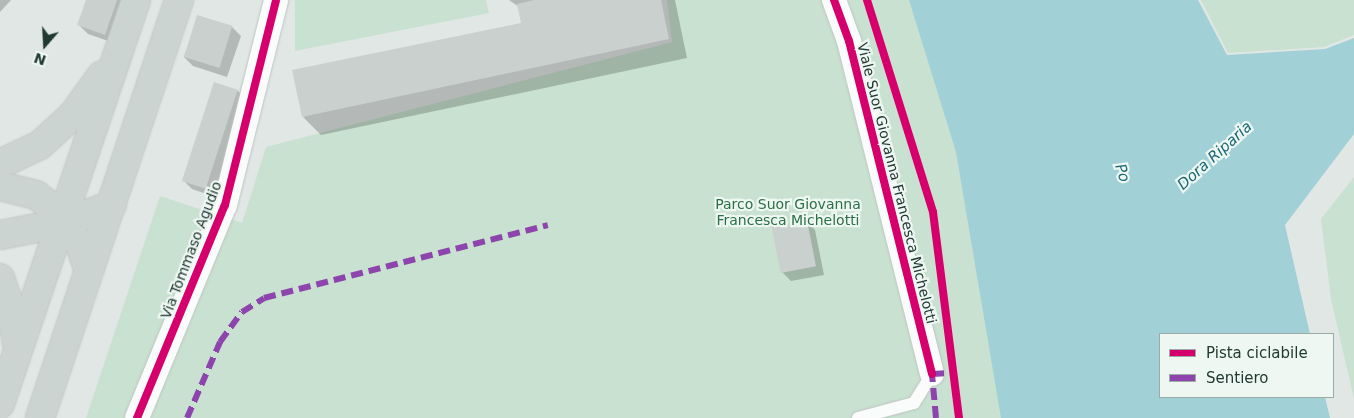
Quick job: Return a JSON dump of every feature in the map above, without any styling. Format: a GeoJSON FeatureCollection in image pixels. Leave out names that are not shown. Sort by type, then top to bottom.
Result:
{"type":"FeatureCollection","features":[{"type":"Feature","properties":{"kind":"main road"},"geometry":{"type":"LineString","coordinates":[[0,404],[17,350],[63,222],[136,0]]}},
{"type":"Feature","properties":{"kind":"main road"},"geometry":{"type":"LineString","coordinates":[[40,418],[179,0]]}},
{"type":"Feature","properties":{"kind":"main road"},"geometry":{"type":"LineString","coordinates":[[0,164],[40,145],[73,116],[119,51]]}},
{"type":"Feature","properties":{"kind":"main road"},"geometry":{"type":"LineString","coordinates":[[0,186],[36,196],[63,222],[80,244],[89,271]]}},
{"type":"Feature","properties":{"kind":"main road"},"geometry":{"type":"LineString","coordinates":[[0,235],[63,222],[112,205]]}},
{"type":"Feature","properties":{"kind":"main road"},"geometry":{"type":"LineString","coordinates":[[0,278],[12,312],[17,350]]}},
{"type":"Feature","properties":{"kind":"street","name":"Via Tommaso Agudio"},"geometry":{"type":"LineString","coordinates":[[137,418],[224,205],[276,0]]}},
{"type":"Feature","properties":{"kind":"street","name":"Viale Suor Giovanna Francesca Michelotti"},"geometry":{"type":"LineString","coordinates":[[834,0],[849,41],[932,374]]}},
{"type":"Feature","properties":{"kind":"lane","name":"Viale Suor Giovanna Francesca Michelotti"},"geometry":{"type":"LineString","coordinates":[[858,418],[914,403],[932,374]]}},
{"type":"Feature","properties":{"kind":"green space"},"geometry":{"type":"Polygon","coordinates":[[[295,0],[486,0],[489,13],[295,51],[295,0]]]}},
{"type":"Feature","properties":{"kind":"green space","name":"Parco Suor Giovanna Francesca Michelotti"},"geometry":{"type":"Polygon","coordinates":[[[667,0],[945,0],[1033,418],[86,418],[160,196],[242,223],[266,147],[672,42],[667,0]]]}},
{"type":"Feature","properties":{"kind":"green space"},"geometry":{"type":"Polygon","coordinates":[[[1201,0],[1354,0],[1354,35],[1324,47],[1228,53],[1201,0]]]}},
{"type":"Feature","properties":{"kind":"green space"},"geometry":{"type":"Polygon","coordinates":[[[1354,177],[1354,399],[1331,299],[1321,219],[1354,177]]]}},
{"type":"Feature","properties":{"kind":"water"},"geometry":{"type":"Polygon","coordinates":[[[909,0],[1198,0],[1227,55],[1325,49],[1354,38],[1354,134],[1285,225],[1310,333],[1159,333],[1159,398],[1325,398],[1330,418],[1001,418],[956,152],[909,0]]]}},
{"type":"Feature","properties":{"kind":"building"},"geometry":{"type":"Polygon","coordinates":[[[86,0],[117,0],[105,35],[77,25],[86,0]]]}},
{"type":"Feature","properties":{"kind":"building"},"geometry":{"type":"Polygon","coordinates":[[[534,0],[661,0],[669,39],[302,117],[292,70],[521,23],[517,4],[534,0]]]}},
{"type":"Feature","properties":{"kind":"building"},"geometry":{"type":"Polygon","coordinates":[[[197,15],[232,26],[220,68],[184,57],[197,15]]]}},
{"type":"Feature","properties":{"kind":"building"},"geometry":{"type":"Polygon","coordinates":[[[214,82],[238,90],[206,189],[182,181],[214,82]]]}},
{"type":"Feature","properties":{"kind":"building"},"geometry":{"type":"Polygon","coordinates":[[[807,220],[816,266],[781,273],[772,227],[807,220]]]}},
{"type":"Feature","properties":{"kind":"marked path"},"geometry":{"type":"LineString","coordinates":[[187,418],[220,342],[242,312],[264,298],[548,225]]}},
{"type":"Feature","properties":{"kind":"marked path"},"geometry":{"type":"LineString","coordinates":[[936,418],[932,374],[954,373]]}},
{"type":"Feature","properties":{"kind":"cycle path"},"geometry":{"type":"LineString","coordinates":[[137,418],[225,205],[276,0]]}},
{"type":"Feature","properties":{"kind":"cycle path"},"geometry":{"type":"LineString","coordinates":[[834,0],[849,41],[932,374]]}},
{"type":"Feature","properties":{"kind":"cycle path"},"geometry":{"type":"LineString","coordinates":[[867,0],[933,212],[959,418]]}},
{"type":"Feature","properties":{"kind":"water label","name":"Dora Riparia"},"geometry":{"type":"Point","coordinates":[1215,156]}},
{"type":"Feature","properties":{"kind":"water label","name":"Po"},"geometry":{"type":"Point","coordinates":[1122,173]}}]}
